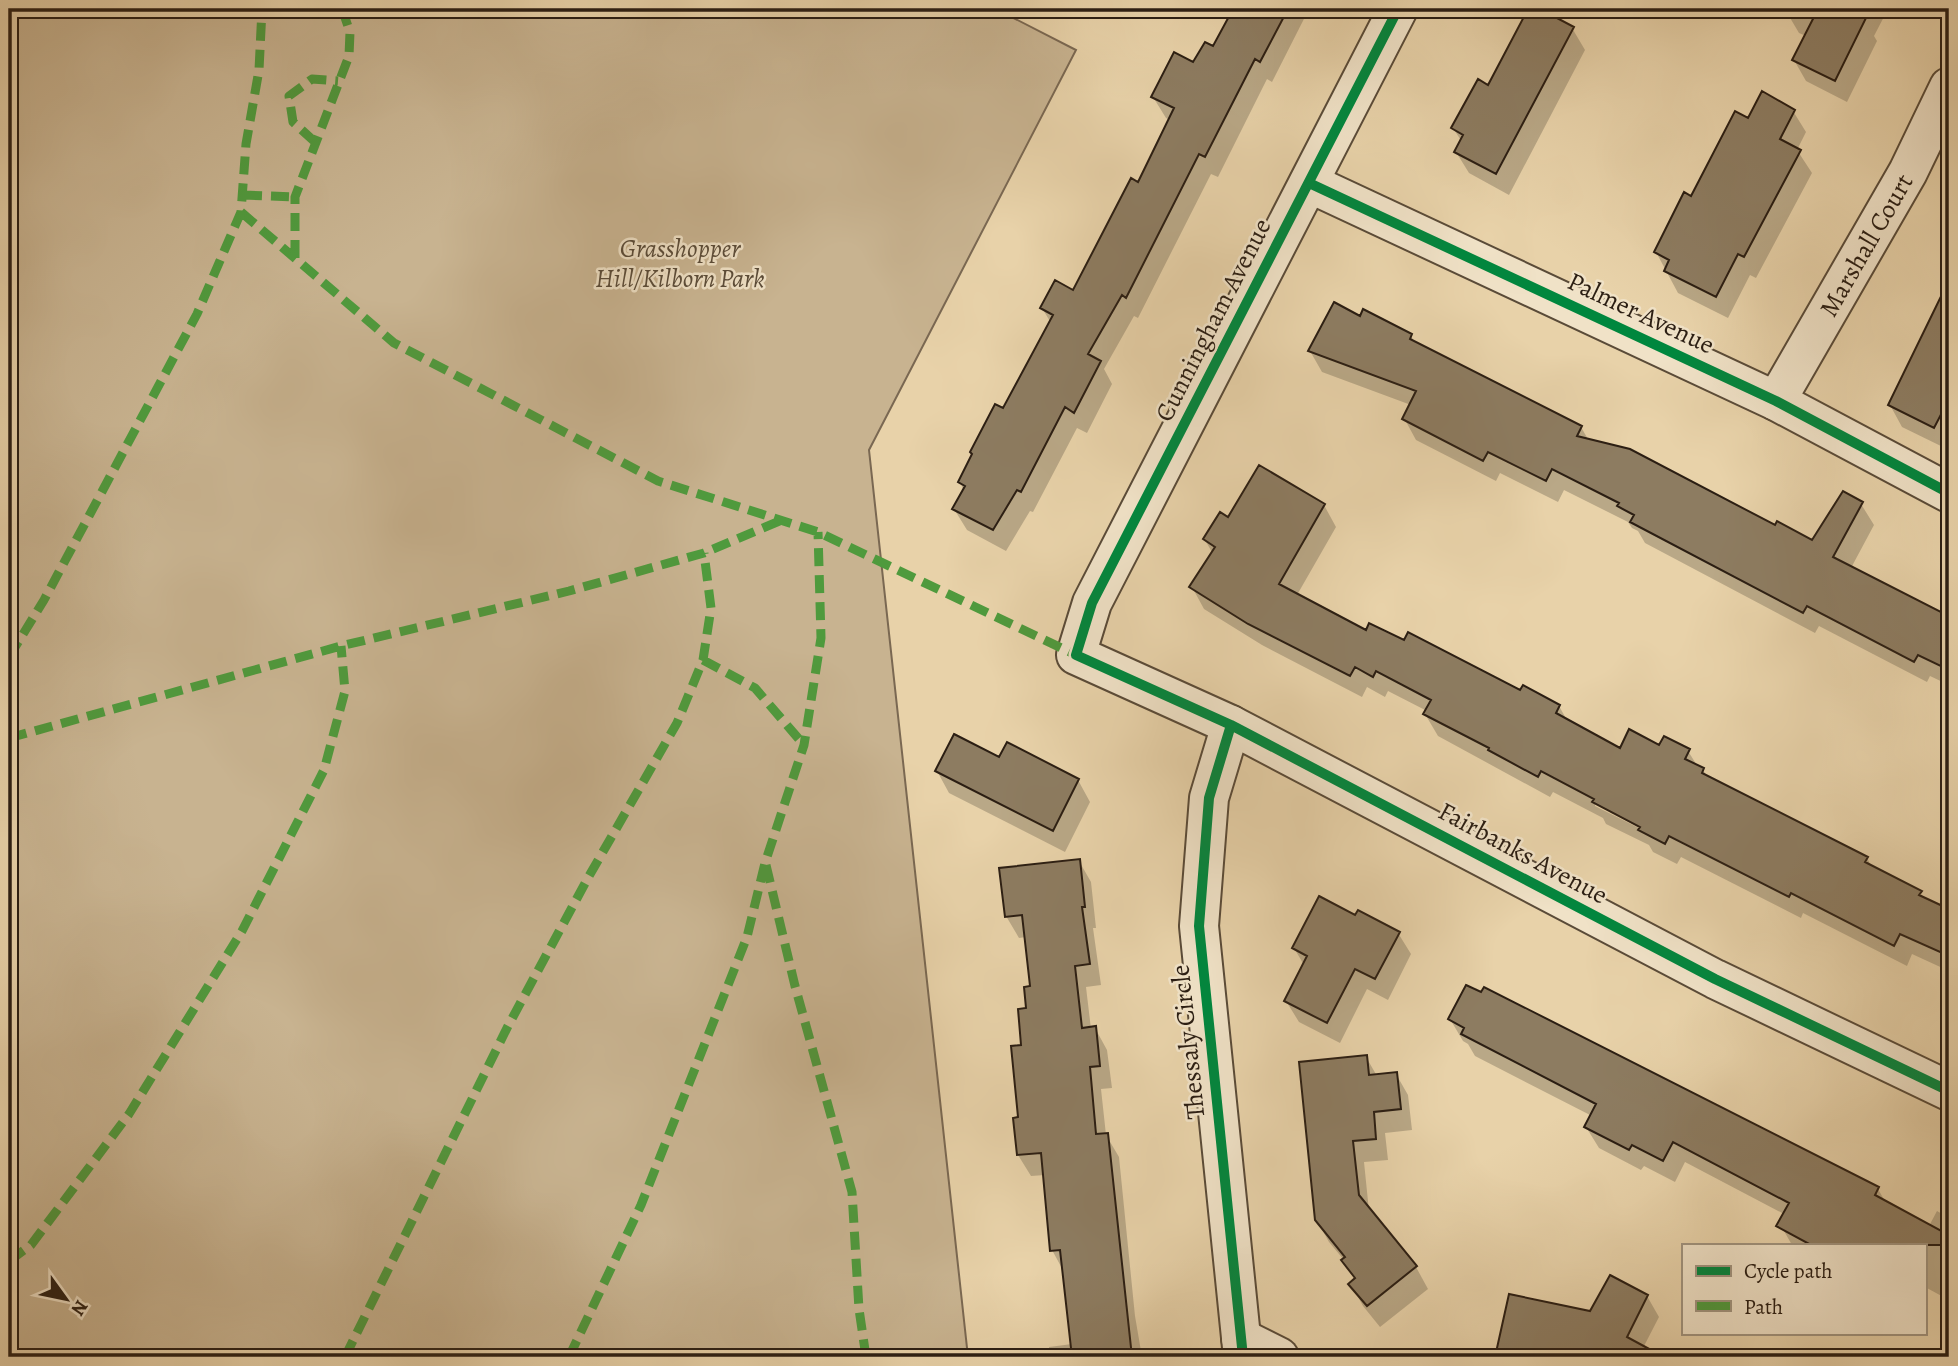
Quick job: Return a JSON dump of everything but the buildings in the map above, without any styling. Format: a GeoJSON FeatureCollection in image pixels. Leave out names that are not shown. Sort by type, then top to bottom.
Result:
{"type":"FeatureCollection","features":[{"type":"Feature","properties":{"kind":"street","name":"Cunningham Avenue"},"geometry":{"type":"LineString","coordinates":[[1076,655],[1092,603],[1398,9]]}},
{"type":"Feature","properties":{"kind":"street","name":"Marshall Court"},"geometry":{"type":"LineString","coordinates":[[1776,401],[1908,172],[1949,87]]}},
{"type":"Feature","properties":{"kind":"street","name":"Palmer Avenue"},"geometry":{"type":"LineString","coordinates":[[1309,183],[1776,401],[1949,493]]}},
{"type":"Feature","properties":{"kind":"street","name":"Fairbanks Avenue"},"geometry":{"type":"LineString","coordinates":[[1076,655],[1231,725],[1715,979],[1949,1091]]}},
{"type":"Feature","properties":{"kind":"street","name":"Thessaly Circle"},"geometry":{"type":"LineString","coordinates":[[1231,725],[1209,798],[1199,926],[1242,1347]]}},
{"type":"Feature","properties":{"kind":"street"},"geometry":{"type":"LineString","coordinates":[[1242,1347],[1279,1357]]}},
{"type":"Feature","properties":{"kind":"green space","name":"Grasshopper Hill/Kilborn Park"},"geometry":{"type":"Polygon","coordinates":[[[9,9],[996,9],[1076,50],[869,450],[968,1357],[9,1357],[9,9]]]}},
{"type":"Feature","properties":{"kind":"marked path"},"geometry":{"type":"LineString","coordinates":[[9,657],[44,600],[197,314],[241,212],[246,144],[259,70],[262,9]]}},
{"type":"Feature","properties":{"kind":"marked path"},"geometry":{"type":"LineString","coordinates":[[295,258],[295,197],[349,56],[350,32],[342,9]]}},
{"type":"Feature","properties":{"kind":"marked path"},"geometry":{"type":"LineString","coordinates":[[315,142],[293,122],[289,96],[312,79],[338,81]]}},
{"type":"Feature","properties":{"kind":"marked path"},"geometry":{"type":"LineString","coordinates":[[244,195],[295,197]]}},
{"type":"Feature","properties":{"kind":"marked path"},"geometry":{"type":"LineString","coordinates":[[241,212],[394,343],[658,481],[818,532],[1076,655]]}},
{"type":"Feature","properties":{"kind":"marked path"},"geometry":{"type":"LineString","coordinates":[[9,738],[341,646],[569,591],[704,553],[782,520]]}},
{"type":"Feature","properties":{"kind":"marked path"},"geometry":{"type":"LineString","coordinates":[[569,1357],[641,1205],[747,937],[765,863],[804,745],[821,638],[818,532]]}},
{"type":"Feature","properties":{"kind":"marked path"},"geometry":{"type":"LineString","coordinates":[[345,1357],[508,1026],[589,876],[677,723],[703,660],[711,608],[704,553]]}},
{"type":"Feature","properties":{"kind":"marked path"},"geometry":{"type":"LineString","coordinates":[[9,1261],[31,1245],[129,1114],[242,931],[324,770],[345,691],[341,646]]}},
{"type":"Feature","properties":{"kind":"marked path"},"geometry":{"type":"LineString","coordinates":[[703,660],[755,688],[804,745]]}},
{"type":"Feature","properties":{"kind":"marked path"},"geometry":{"type":"LineString","coordinates":[[766,865],[795,986],[852,1192],[859,1309],[866,1357]]}},
{"type":"Feature","properties":{"kind":"cycle path"},"geometry":{"type":"LineString","coordinates":[[1398,9],[1092,603],[1076,655],[1231,725],[1715,979],[1949,1091]]}},
{"type":"Feature","properties":{"kind":"cycle path"},"geometry":{"type":"LineString","coordinates":[[1309,183],[1776,401],[1949,493]]}},
{"type":"Feature","properties":{"kind":"cycle path"},"geometry":{"type":"LineString","coordinates":[[1231,725],[1209,798],[1199,926],[1243,1357]]}}]}
